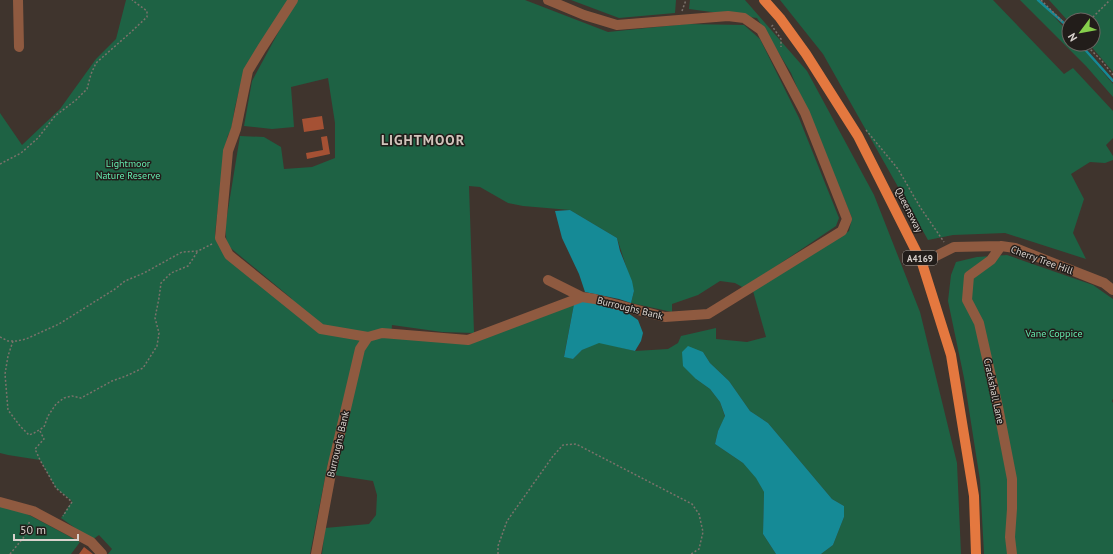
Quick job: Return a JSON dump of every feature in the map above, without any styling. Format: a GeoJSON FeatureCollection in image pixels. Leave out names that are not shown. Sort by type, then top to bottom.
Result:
{"type":"FeatureCollection","features":[{"type":"Feature","properties":{"kind":"main road","name":"Queensway"},"geometry":{"type":"LineString","coordinates":[[764,0],[780,18],[806,54],[858,136],[922,263],[951,355],[974,496],[976,554]]}},
{"type":"Feature","properties":{"kind":"street"},"geometry":{"type":"LineString","coordinates":[[18,0],[19,47]]}},
{"type":"Feature","properties":{"kind":"street"},"geometry":{"type":"LineString","coordinates":[[293,0],[248,72],[236,129],[228,151],[220,238],[229,255],[321,329],[368,337],[382,333],[468,340],[582,297]]}},
{"type":"Feature","properties":{"kind":"street","name":"Burroughs Bank"},"geometry":{"type":"LineString","coordinates":[[548,0],[584,15],[617,24],[728,16],[744,18],[761,30],[805,113],[847,219],[842,231],[708,314],[665,317],[582,297],[548,280]]}},
{"type":"Feature","properties":{"kind":"street","name":"Cherry Tree Hill"},"geometry":{"type":"LineString","coordinates":[[922,263],[954,247],[1001,246],[1015,248],[1104,283],[1113,290]]}},
{"type":"Feature","properties":{"kind":"street","name":"Crackshall Lane"},"geometry":{"type":"LineString","coordinates":[[1001,246],[991,260],[969,276],[967,300],[979,323],[998,407],[1012,479],[1010,537],[1012,554]]}},
{"type":"Feature","properties":{"kind":"street","name":"Burroughs Bank"},"geometry":{"type":"LineString","coordinates":[[316,554],[332,468],[358,356],[360,349],[368,337]]}},
{"type":"Feature","properties":{"kind":"street"},"geometry":{"type":"LineString","coordinates":[[0,502],[33,511],[90,542],[102,554]]}},
{"type":"Feature","properties":{"kind":"path"},"geometry":{"type":"LineString","coordinates":[[0,164],[20,153],[38,138],[55,116],[80,97],[87,89],[96,63],[147,17],[147,11],[132,0]]}},
{"type":"Feature","properties":{"kind":"path"},"geometry":{"type":"LineString","coordinates":[[1041,0],[1061,20]]}},
{"type":"Feature","properties":{"kind":"path"},"geometry":{"type":"LineString","coordinates":[[1098,12],[1110,0]]}},
{"type":"Feature","properties":{"kind":"path"},"geometry":{"type":"LineString","coordinates":[[780,18],[772,26],[781,39],[780,47]]}},
{"type":"Feature","properties":{"kind":"path"},"geometry":{"type":"LineString","coordinates":[[1093,52],[1113,75]]}},
{"type":"Feature","properties":{"kind":"path"},"geometry":{"type":"LineString","coordinates":[[864,127],[898,169],[920,207],[949,250]]}},
{"type":"Feature","properties":{"kind":"path"},"geometry":{"type":"LineString","coordinates":[[0,337],[8,341],[26,339],[59,324],[115,289],[125,281],[144,273],[182,252],[198,251],[209,246],[220,238]]}},
{"type":"Feature","properties":{"kind":"path"},"geometry":{"type":"LineString","coordinates":[[13,341],[8,356],[5,374],[8,410],[29,435],[44,427],[48,416],[56,404],[64,398],[72,396],[81,398],[112,381],[143,368],[157,346],[159,333],[155,318],[161,283],[171,273],[188,266],[198,251]]}},
{"type":"Feature","properties":{"kind":"path"},"geometry":{"type":"LineString","coordinates":[[40,430],[44,439],[35,449],[56,488],[72,502],[57,524]]}},
{"type":"Feature","properties":{"kind":"path"},"geometry":{"type":"LineString","coordinates":[[498,554],[498,546],[507,521],[553,456],[563,445],[576,444],[692,504],[699,514],[703,532],[699,549],[691,554]]}},
{"type":"Feature","properties":{"kind":"path"},"geometry":{"type":"LineString","coordinates":[[10,554],[24,537],[33,511]]}},
{"type":"Feature","properties":{"kind":"green space","name":"Lightmoor Nature Reserve"},"geometry":{"type":"Polygon","coordinates":[[[126,0],[289,0],[241,83],[231,131],[228,135],[224,152],[215,234],[228,260],[299,313],[291,298],[227,245],[225,228],[240,136],[264,137],[281,147],[284,169],[312,167],[335,158],[335,123],[328,78],[291,87],[294,127],[272,129],[244,126],[252,81],[286,18],[298,0],[525,0],[608,32],[686,24],[744,25],[760,39],[799,118],[839,218],[836,226],[744,288],[735,283],[720,281],[698,295],[672,304],[672,312],[631,303],[634,291],[617,238],[570,210],[523,206],[508,203],[480,187],[469,186],[474,333],[442,332],[392,325],[391,337],[466,344],[574,304],[564,356],[573,359],[582,350],[599,342],[635,351],[668,349],[678,343],[681,336],[716,328],[716,339],[747,342],[766,337],[753,291],[849,231],[852,218],[791,73],[757,18],[689,9],[690,0],[745,0],[807,71],[874,195],[920,312],[957,463],[961,554],[821,554],[833,545],[844,517],[844,506],[832,499],[768,423],[750,411],[729,381],[710,363],[703,352],[696,379],[710,389],[720,402],[725,417],[718,431],[715,444],[743,463],[756,477],[764,492],[763,534],[776,554],[322,554],[325,528],[369,524],[376,515],[377,495],[373,481],[334,475],[328,463],[310,554],[108,554],[112,549],[99,535],[92,540],[61,518],[72,501],[56,488],[40,460],[0,453],[0,113],[22,145],[60,109],[96,59],[116,39],[126,0]]]}},
{"type":"Feature","properties":{"kind":"green space"},"geometry":{"type":"Polygon","coordinates":[[[571,0],[676,0],[675,13],[619,18],[571,0]]]}},
{"type":"Feature","properties":{"kind":"green space"},"geometry":{"type":"Polygon","coordinates":[[[780,0],[993,0],[1064,74],[1073,68],[1113,111],[1113,138],[1106,145],[1113,156],[1113,160],[1105,163],[1090,162],[1071,174],[1084,199],[1073,233],[1086,259],[1005,233],[953,235],[928,240],[823,54],[780,0]]]}},
{"type":"Feature","properties":{"kind":"green space"},"geometry":{"type":"Polygon","coordinates":[[[1020,0],[1039,0],[1061,24],[1061,41],[1020,0]]]}},
{"type":"Feature","properties":{"kind":"green space"},"geometry":{"type":"Polygon","coordinates":[[[1049,0],[1113,0],[1113,72],[1096,52],[1101,52],[1101,12],[1061,13],[1049,0]]]}},
{"type":"Feature","properties":{"kind":"green space"},"geometry":{"type":"Polygon","coordinates":[[[1072,52],[1086,52],[1113,84],[1113,97],[1072,52]]]}},
{"type":"Feature","properties":{"kind":"green space","name":"Vane Coppice"},"geometry":{"type":"Polygon","coordinates":[[[1007,255],[1093,285],[1113,299],[1113,554],[984,554],[980,480],[964,378],[948,301],[951,275],[956,262],[977,257],[1007,255]]]}},
{"type":"Feature","properties":{"kind":"green space"},"geometry":{"type":"Polygon","coordinates":[[[0,502],[31,516],[80,542],[71,554],[0,554],[0,502]]]}},
{"type":"Feature","properties":{"kind":"water"},"geometry":{"type":"Polygon","coordinates":[[[570,210],[617,238],[620,251],[632,281],[634,291],[631,303],[585,292],[579,274],[562,238],[555,211],[570,210]]]}},
{"type":"Feature","properties":{"kind":"water"},"geometry":{"type":"Polygon","coordinates":[[[582,301],[589,301],[625,311],[638,320],[643,333],[641,341],[635,351],[599,343],[582,350],[573,359],[564,357],[574,304],[582,301]]]}},
{"type":"Feature","properties":{"kind":"water"},"geometry":{"type":"Polygon","coordinates":[[[688,346],[703,352],[710,363],[729,381],[750,411],[768,423],[832,499],[844,506],[844,517],[833,545],[821,554],[776,554],[763,534],[764,492],[756,478],[743,463],[715,444],[718,431],[725,416],[720,402],[710,389],[696,379],[683,366],[682,352],[688,346]]]}},
{"type":"Feature","properties":{"kind":"building"},"geometry":{"type":"Polygon","coordinates":[[[322,116],[324,129],[304,132],[302,119],[322,116]]]}},
{"type":"Feature","properties":{"kind":"building"},"geometry":{"type":"Polygon","coordinates":[[[327,136],[330,154],[307,159],[306,153],[323,150],[321,137],[327,136]]]}},
{"type":"Feature","properties":{"kind":"building"},"geometry":{"type":"Polygon","coordinates":[[[84,547],[93,554],[79,554],[84,547]]]}},
{"type":"Feature","properties":{"kind":"waterway"},"geometry":{"type":"LineString","coordinates":[[1038,0],[1061,21]]}},
{"type":"Feature","properties":{"kind":"waterway"},"geometry":{"type":"LineString","coordinates":[[1087,52],[1113,81]]}},
{"type":"Feature","properties":{"kind":"district","name":"LIGHTMOOR"},"geometry":{"type":"Point","coordinates":[423,140]}}]}
